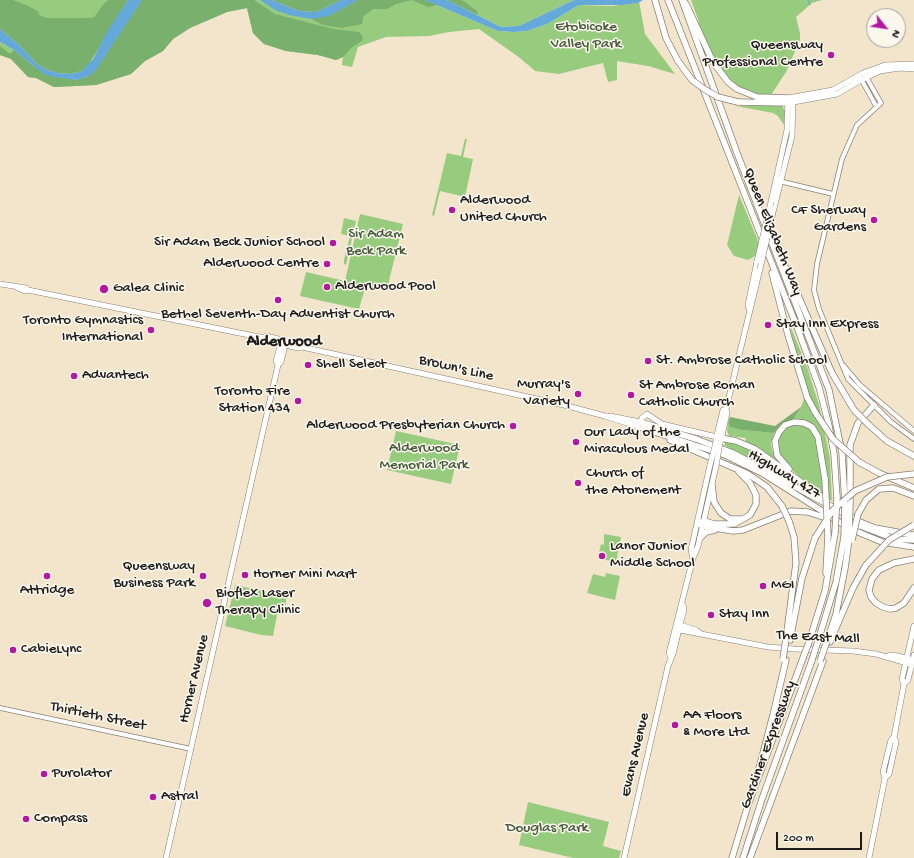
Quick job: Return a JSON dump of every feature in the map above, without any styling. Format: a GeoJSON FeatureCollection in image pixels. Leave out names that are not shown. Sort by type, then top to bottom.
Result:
{"type":"FeatureCollection","features":[{"type":"Feature","properties":{"kind":"highway"},"geometry":{"type":"LineString","coordinates":[[682,0],[686,4],[713,62],[728,82],[738,89],[757,97],[791,100]]}},
{"type":"Feature","properties":{"kind":"highway","name":"Queen Elizabeth Way"},"geometry":{"type":"LineString","coordinates":[[682,0],[829,390],[841,448],[848,504],[848,539],[818,641]]}},
{"type":"Feature","properties":{"kind":"highway","name":"Queen Elizabeth Way"},"geometry":{"type":"LineString","coordinates":[[669,1],[797,327],[825,406],[834,454],[837,498],[835,533],[825,591],[809,642]]}},
{"type":"Feature","properties":{"kind":"highway"},"geometry":{"type":"LineString","coordinates":[[656,3],[666,38],[678,61],[684,70],[704,89],[718,97],[738,102],[791,100]]}},
{"type":"Feature","properties":{"kind":"highway"},"geometry":{"type":"LineString","coordinates":[[771,239],[779,250],[832,374],[854,410],[868,425],[887,441],[914,456]]}},
{"type":"Feature","properties":{"kind":"highway"},"geometry":{"type":"LineString","coordinates":[[768,255],[788,335],[807,397],[815,412],[833,439],[859,462],[878,473],[914,488]]}},
{"type":"Feature","properties":{"kind":"highway"},"geometry":{"type":"LineString","coordinates":[[848,504],[850,445],[858,423],[872,403]]}},
{"type":"Feature","properties":{"kind":"highway"},"geometry":{"type":"LineString","coordinates":[[808,488],[785,466],[777,455],[775,441],[779,432],[785,425],[799,422],[808,425],[814,430],[820,442],[825,479],[828,536],[825,591]]}},
{"type":"Feature","properties":{"kind":"highway","name":"Highway 427"},"geometry":{"type":"LineString","coordinates":[[641,425],[737,460],[840,523],[882,542],[914,547]]}},
{"type":"Feature","properties":{"kind":"highway","name":"Highway 427"},"geometry":{"type":"LineString","coordinates":[[641,425],[696,439],[725,450],[864,524],[913,537]]}},
{"type":"Feature","properties":{"kind":"highway"},"geometry":{"type":"LineString","coordinates":[[658,432],[664,437],[725,463],[758,480],[772,492],[782,506],[790,521],[794,537],[796,563],[788,640]]}},
{"type":"Feature","properties":{"kind":"highway"},"geometry":{"type":"LineString","coordinates":[[718,440],[736,441],[755,449],[808,488],[853,516],[882,529]]}},
{"type":"Feature","properties":{"kind":"highway"},"geometry":{"type":"LineString","coordinates":[[701,524],[734,524],[747,517],[752,512],[757,500],[753,487],[744,475],[725,463]]}},
{"type":"Feature","properties":{"kind":"highway"},"geometry":{"type":"LineString","coordinates":[[748,806],[773,715],[802,578],[816,538],[833,510],[855,491],[881,479],[914,474]]}},
{"type":"Feature","properties":{"kind":"highway"},"geometry":{"type":"LineString","coordinates":[[790,484],[839,516],[859,526],[900,540],[913,537]]}},
{"type":"Feature","properties":{"kind":"highway"},"geometry":{"type":"LineString","coordinates":[[712,485],[714,502],[720,513],[730,519],[737,520],[747,517]]}},
{"type":"Feature","properties":{"kind":"highway"},"geometry":{"type":"LineString","coordinates":[[750,858],[818,673],[836,614],[845,568],[848,539],[858,514],[868,497],[879,489],[893,488],[914,496]]}},
{"type":"Feature","properties":{"kind":"highway"},"geometry":{"type":"LineString","coordinates":[[701,524],[720,530],[743,530],[784,513],[798,511],[808,512],[840,523]]}},
{"type":"Feature","properties":{"kind":"highway"},"geometry":{"type":"LineString","coordinates":[[828,641],[853,588],[866,565],[889,540],[914,525]]}},
{"type":"Feature","properties":{"kind":"highway"},"geometry":{"type":"LineString","coordinates":[[700,538],[708,532],[720,530]]}},
{"type":"Feature","properties":{"kind":"highway"},"geometry":{"type":"LineString","coordinates":[[914,559],[894,563],[879,570],[872,579],[869,590],[871,597],[876,603],[890,609],[896,608],[904,603],[914,588]]}},
{"type":"Feature","properties":{"kind":"highway","name":"Gardiner Expressway"},"geometry":{"type":"LineString","coordinates":[[743,858],[762,799],[818,641]]}},
{"type":"Feature","properties":{"kind":"highway","name":"Gardiner Expressway"},"geometry":{"type":"LineString","coordinates":[[732,858],[748,806],[809,642]]}},
{"type":"Feature","properties":{"kind":"main road"},"geometry":{"type":"LineString","coordinates":[[791,100],[837,94],[862,76],[895,63],[914,64]]}},
{"type":"Feature","properties":{"kind":"main road"},"geometry":{"type":"LineString","coordinates":[[862,76],[891,69],[914,69]]}},
{"type":"Feature","properties":{"kind":"main road","name":"Evans Avenue"},"geometry":{"type":"LineString","coordinates":[[749,309],[752,306],[774,208],[791,100]]}},
{"type":"Feature","properties":{"kind":"main road","name":"Evans Avenue"},"geometry":{"type":"LineString","coordinates":[[624,858],[673,654],[693,558],[700,538],[701,524],[718,440],[727,413],[726,409],[749,309],[748,305],[757,261],[771,202],[778,181]]}},
{"type":"Feature","properties":{"kind":"main road","name":"Brown's Line"},"geometry":{"type":"LineString","coordinates":[[0,284],[18,288],[26,288],[28,290],[264,338],[266,336],[298,348],[302,347],[605,416],[619,417],[641,425],[644,415],[647,414],[662,424],[718,440]]}},
{"type":"Feature","properties":{"kind":"main road","name":"Horner Avenue"},"geometry":{"type":"LineString","coordinates":[[166,858],[278,365],[276,361],[284,342]]}},
{"type":"Feature","properties":{"kind":"main road","name":"Evans Avenue"},"geometry":{"type":"LineString","coordinates":[[693,558],[691,550],[701,524],[712,485],[713,466]]}},
{"type":"Feature","properties":{"kind":"main road"},"geometry":{"type":"LineString","coordinates":[[869,858],[885,778],[883,772],[891,740],[894,737],[904,684],[902,678],[914,626]]}},
{"type":"Feature","properties":{"kind":"main road","name":"The East Mall"},"geometry":{"type":"LineString","coordinates":[[678,627],[695,634],[700,633],[768,647],[853,651],[913,661]]}},
{"type":"Feature","properties":{"kind":"main road"},"geometry":{"type":"LineString","coordinates":[[904,684],[908,680],[913,661]]}},
{"type":"Feature","properties":{"kind":"street"},"geometry":{"type":"LineString","coordinates":[[862,76],[881,103],[858,122],[842,158],[817,264],[814,290],[819,309],[848,379],[891,422],[914,439]]}},
{"type":"Feature","properties":{"kind":"street"},"geometry":{"type":"LineString","coordinates":[[862,76],[876,106]]}},
{"type":"Feature","properties":{"kind":"street"},"geometry":{"type":"LineString","coordinates":[[778,181],[833,194]]}},
{"type":"Feature","properties":{"kind":"street"},"geometry":{"type":"LineString","coordinates":[[841,364],[860,384],[914,431]]}},
{"type":"Feature","properties":{"kind":"street"},"geometry":{"type":"LineString","coordinates":[[872,403],[876,398]]}},
{"type":"Feature","properties":{"kind":"street","name":"Thirtieth Street"},"geometry":{"type":"LineString","coordinates":[[0,708],[191,750]]}},
{"type":"Feature","properties":{"kind":"green space"},"geometry":{"type":"Polygon","coordinates":[[[0,0],[14,0],[27,5],[38,11],[39,15],[48,18],[82,18],[94,17],[103,4],[108,0],[128,0],[88,66],[82,71],[71,74],[57,73],[45,69],[36,63],[19,45],[0,29],[0,0]]]}},
{"type":"Feature","properties":{"kind":"green space"},"geometry":{"type":"Polygon","coordinates":[[[14,0],[108,0],[103,4],[94,17],[48,18],[38,15],[38,11],[14,0]]]}},
{"type":"Feature","properties":{"kind":"green space","name":"Etobicoke Valley Park"},"geometry":{"type":"Polygon","coordinates":[[[142,0],[260,0],[311,19],[358,0],[425,0],[498,31],[514,32],[527,31],[547,24],[579,5],[612,6],[637,3],[639,1],[645,34],[675,74],[648,66],[617,61],[617,80],[608,82],[603,63],[559,74],[535,71],[520,58],[479,29],[429,36],[386,37],[358,47],[352,67],[342,65],[343,57],[336,60],[318,55],[286,51],[264,44],[253,33],[247,8],[227,12],[190,28],[173,39],[163,51],[145,61],[131,74],[96,85],[54,87],[36,78],[28,77],[11,59],[0,55],[0,42],[14,50],[33,66],[76,80],[89,76],[142,0]]]}},
{"type":"Feature","properties":{"kind":"green space"},"geometry":{"type":"Polygon","coordinates":[[[142,0],[254,0],[275,14],[333,29],[359,32],[362,35],[363,40],[351,48],[343,57],[336,60],[318,55],[286,51],[264,44],[253,33],[247,8],[227,12],[190,28],[173,39],[163,51],[145,61],[131,74],[96,85],[54,87],[36,78],[28,77],[11,59],[0,55],[0,46],[10,54],[14,50],[44,74],[76,80],[89,76],[103,59],[142,0]]]}},
{"type":"Feature","properties":{"kind":"green space"},"geometry":{"type":"Polygon","coordinates":[[[272,0],[341,0],[316,12],[299,11],[272,0]]]}},
{"type":"Feature","properties":{"kind":"green space"},"geometry":{"type":"Polygon","coordinates":[[[358,0],[412,0],[396,4],[387,9],[373,9],[363,17],[362,24],[342,28],[323,25],[312,18],[329,16],[358,0]]]}},
{"type":"Feature","properties":{"kind":"green space"},"geometry":{"type":"Polygon","coordinates":[[[412,0],[425,0],[437,5],[428,7],[412,0]]]}},
{"type":"Feature","properties":{"kind":"green space"},"geometry":{"type":"Polygon","coordinates":[[[447,0],[574,0],[519,26],[501,27],[447,0]]]}},
{"type":"Feature","properties":{"kind":"green space"},"geometry":{"type":"Polygon","coordinates":[[[447,0],[462,0],[477,11],[478,15],[447,0]]]}},
{"type":"Feature","properties":{"kind":"green space"},"geometry":{"type":"Polygon","coordinates":[[[691,0],[822,0],[812,3],[796,17],[800,40],[786,72],[771,95],[756,94],[737,86],[719,69],[695,24],[699,22],[691,0]]]}},
{"type":"Feature","properties":{"kind":"green space"},"geometry":{"type":"Polygon","coordinates":[[[736,106],[782,106],[785,111],[784,125],[778,116],[773,113],[736,106]]]}},
{"type":"Feature","properties":{"kind":"green space"},"geometry":{"type":"Polygon","coordinates":[[[465,139],[467,139],[463,157],[473,159],[465,197],[440,191],[434,216],[432,215],[447,153],[461,156],[465,139]]]}},
{"type":"Feature","properties":{"kind":"green space"},"geometry":{"type":"Polygon","coordinates":[[[739,195],[759,243],[755,256],[748,260],[734,256],[727,245],[739,195]]]}},
{"type":"Feature","properties":{"kind":"green space","name":"Sir Adam Beck Park"},"geometry":{"type":"Polygon","coordinates":[[[360,214],[403,224],[387,289],[373,286],[365,288],[359,309],[300,296],[306,272],[345,281],[360,214]]]}},
{"type":"Feature","properties":{"kind":"green space"},"geometry":{"type":"Polygon","coordinates":[[[344,218],[356,221],[346,265],[344,264],[344,260],[350,236],[341,234],[344,218]]]}},
{"type":"Feature","properties":{"kind":"green space"},"geometry":{"type":"Polygon","coordinates":[[[788,320],[807,367],[819,405],[830,458],[832,501],[827,498],[825,463],[818,431],[815,427],[804,421],[793,420],[804,399],[801,372],[788,320]]]}},
{"type":"Feature","properties":{"kind":"green space"},"geometry":{"type":"Polygon","coordinates":[[[801,407],[793,420],[781,424],[774,433],[742,430],[730,427],[728,423],[730,417],[775,426],[801,407]]]}},
{"type":"Feature","properties":{"kind":"green space"},"geometry":{"type":"Polygon","coordinates":[[[728,423],[730,427],[742,430],[774,433],[771,443],[772,450],[777,460],[776,461],[745,442],[746,438],[729,436],[727,431],[728,423]]]}},
{"type":"Feature","properties":{"kind":"green space"},"geometry":{"type":"Polygon","coordinates":[[[793,424],[801,424],[815,433],[821,464],[823,496],[807,484],[785,463],[778,451],[778,438],[786,427],[793,424]]]}},
{"type":"Feature","properties":{"kind":"green space","name":"Alderwood Memorial Park"},"geometry":{"type":"Polygon","coordinates":[[[396,431],[460,445],[451,484],[387,470],[396,431]]]}},
{"type":"Feature","properties":{"kind":"green space"},"geometry":{"type":"Polygon","coordinates":[[[726,440],[762,456],[794,481],[793,483],[724,445],[726,440]]]}},
{"type":"Feature","properties":{"kind":"green space"},"geometry":{"type":"Polygon","coordinates":[[[604,534],[621,537],[616,562],[598,558],[601,544],[604,545],[604,534]]]}},
{"type":"Feature","properties":{"kind":"green space"},"geometry":{"type":"Polygon","coordinates":[[[606,573],[620,576],[615,600],[587,593],[593,574],[605,577],[606,573]]]}},
{"type":"Feature","properties":{"kind":"green space"},"geometry":{"type":"Polygon","coordinates":[[[235,585],[287,596],[284,611],[278,610],[273,636],[261,635],[225,626],[235,585]]]}},
{"type":"Feature","properties":{"kind":"green space","name":"Douglas Park"},"geometry":{"type":"Polygon","coordinates":[[[528,802],[609,822],[603,846],[621,851],[619,858],[573,858],[519,845],[528,802]]]}},
{"type":"Feature","properties":{"kind":"water"},"geometry":{"type":"Polygon","coordinates":[[[128,0],[142,0],[96,70],[89,76],[76,80],[44,74],[14,50],[0,42],[0,29],[19,45],[36,63],[45,69],[57,73],[71,74],[82,71],[93,59],[107,32],[128,0]]]}},
{"type":"Feature","properties":{"kind":"water"},"geometry":{"type":"Polygon","coordinates":[[[260,0],[272,0],[299,11],[316,12],[341,0],[358,0],[329,16],[311,19],[289,15],[275,10],[260,0]]]}},
{"type":"Feature","properties":{"kind":"water"},"geometry":{"type":"Polygon","coordinates":[[[425,0],[447,0],[501,27],[519,26],[574,0],[643,0],[638,3],[622,5],[579,5],[547,24],[527,31],[514,32],[498,31],[425,0]]]}},
{"type":"Feature","properties":{"kind":"waterway"},"geometry":{"type":"LineString","coordinates":[[808,0],[810,5]]}},
{"type":"Feature","properties":{"kind":"place","name":"Queensway Professional Centre"},"geometry":{"type":"Point","coordinates":[831,55]}},
{"type":"Feature","properties":{"kind":"place","name":"Alderwood United Church"},"geometry":{"type":"Point","coordinates":[452,210]}},
{"type":"Feature","properties":{"kind":"place","name":"CF Sherway Gardens"},"geometry":{"type":"Point","coordinates":[874,220]}},
{"type":"Feature","properties":{"kind":"place","name":"Sir Adam Beck Junior School"},"geometry":{"type":"Point","coordinates":[333,243]}},
{"type":"Feature","properties":{"kind":"place","name":"Alderwood Centre"},"geometry":{"type":"Point","coordinates":[327,264]}},
{"type":"Feature","properties":{"kind":"place","name":"Alderwood Pool"},"geometry":{"type":"Point","coordinates":[327,287]}},
{"type":"Feature","properties":{"kind":"place","name":"Galea Clinic"},"geometry":{"type":"Point","coordinates":[104,289]}},
{"type":"Feature","properties":{"kind":"place","name":"Bethel Seventh-Day Adventist Church"},"geometry":{"type":"Point","coordinates":[278,300]}},
{"type":"Feature","properties":{"kind":"place","name":"Stay Inn Express"},"geometry":{"type":"Point","coordinates":[768,325]}},
{"type":"Feature","properties":{"kind":"place","name":"Toronto Gymnastics International"},"geometry":{"type":"Point","coordinates":[151,330]}},
{"type":"Feature","properties":{"kind":"place","name":"St. Ambrose Catholic School"},"geometry":{"type":"Point","coordinates":[648,361]}},
{"type":"Feature","properties":{"kind":"place","name":"Shell Select"},"geometry":{"type":"Point","coordinates":[308,365]}},
{"type":"Feature","properties":{"kind":"place","name":"Advantech"},"geometry":{"type":"Point","coordinates":[74,376]}},
{"type":"Feature","properties":{"kind":"place","name":"Murray's Variety"},"geometry":{"type":"Point","coordinates":[578,394]}},
{"type":"Feature","properties":{"kind":"place","name":"St Ambrose Roman Catholic Church"},"geometry":{"type":"Point","coordinates":[631,395]}},
{"type":"Feature","properties":{"kind":"place","name":"Toronto Fire Station 434"},"geometry":{"type":"Point","coordinates":[298,401]}},
{"type":"Feature","properties":{"kind":"place","name":"Alderwood Presbyterian Church"},"geometry":{"type":"Point","coordinates":[513,426]}},
{"type":"Feature","properties":{"kind":"place","name":"Our Lady of the Miraculous Medal"},"geometry":{"type":"Point","coordinates":[576,442]}},
{"type":"Feature","properties":{"kind":"place","name":"Church of the Atonement"},"geometry":{"type":"Point","coordinates":[578,483]}},
{"type":"Feature","properties":{"kind":"place","name":"Lanor Junior Middle School"},"geometry":{"type":"Point","coordinates":[602,556]}},
{"type":"Feature","properties":{"kind":"place","name":"Horner Mini Mart"},"geometry":{"type":"Point","coordinates":[245,575]}},
{"type":"Feature","properties":{"kind":"place","name":"Attridge"},"geometry":{"type":"Point","coordinates":[47,576]}},
{"type":"Feature","properties":{"kind":"place","name":"Queensway Business Park"},"geometry":{"type":"Point","coordinates":[203,576]}},
{"type":"Feature","properties":{"kind":"place","name":"MGI"},"geometry":{"type":"Point","coordinates":[763,586]}},
{"type":"Feature","properties":{"kind":"place","name":"Bioflex Laser Therapy Clinic"},"geometry":{"type":"Point","coordinates":[207,603]}},
{"type":"Feature","properties":{"kind":"place","name":"Stay Inn"},"geometry":{"type":"Point","coordinates":[711,615]}},
{"type":"Feature","properties":{"kind":"place","name":"CabieLync"},"geometry":{"type":"Point","coordinates":[13,650]}},
{"type":"Feature","properties":{"kind":"place","name":"AA Floors & More Ltd"},"geometry":{"type":"Point","coordinates":[675,725]}},
{"type":"Feature","properties":{"kind":"place","name":"Purolator"},"geometry":{"type":"Point","coordinates":[44,774]}},
{"type":"Feature","properties":{"kind":"place","name":"Astral"},"geometry":{"type":"Point","coordinates":[153,797]}},
{"type":"Feature","properties":{"kind":"place","name":"Compass"},"geometry":{"type":"Point","coordinates":[26,819]}},
{"type":"Feature","properties":{"kind":"district","name":"Alderwood"},"geometry":{"type":"Point","coordinates":[284,343]}}]}
